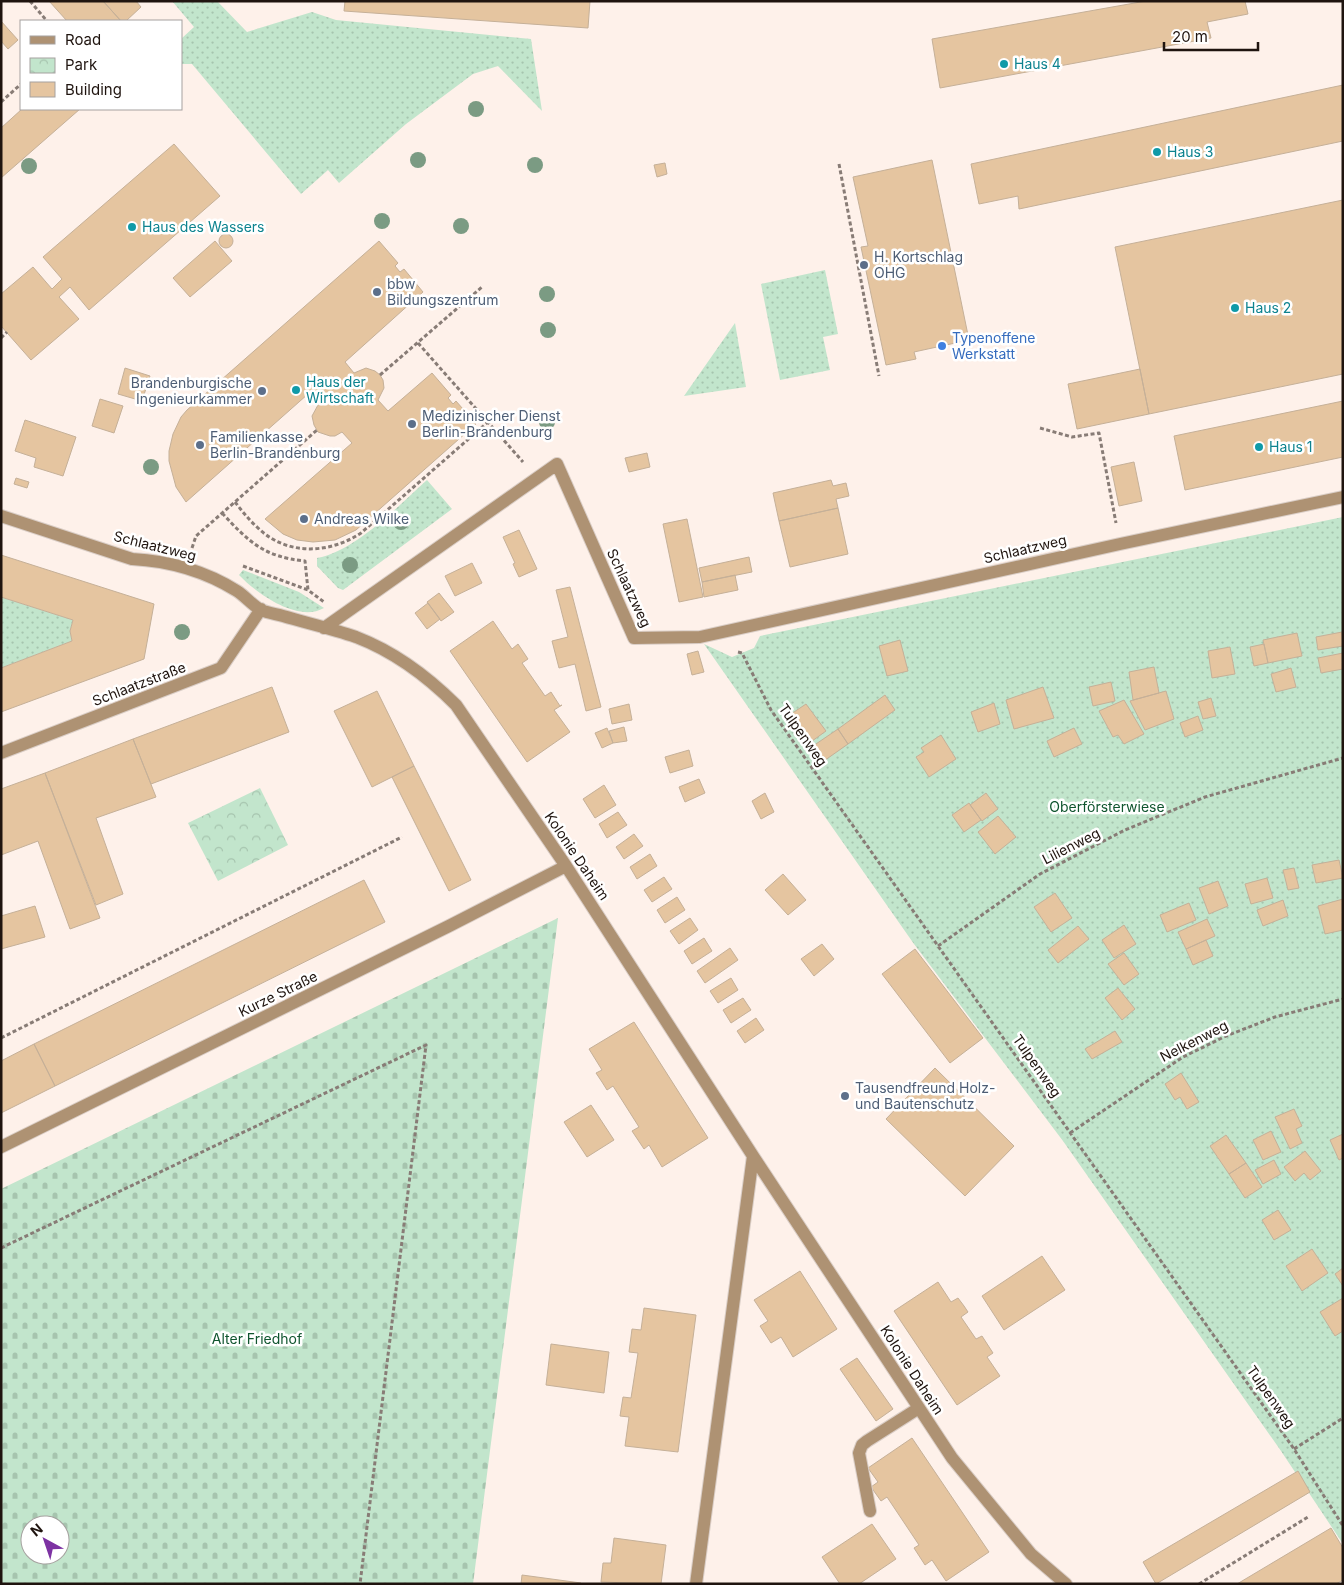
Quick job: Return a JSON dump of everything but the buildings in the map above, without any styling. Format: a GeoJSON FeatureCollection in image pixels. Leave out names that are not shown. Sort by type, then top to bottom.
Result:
{"type":"FeatureCollection","features":[{"type":"Feature","properties":{"kind":"street","name":"Schlaatzweg"},"geometry":{"type":"LineString","coordinates":[[1,516],[132,559],[150,560],[185,567],[213,578],[238,592],[261,609],[324,628],[557,464],[634,638],[700,637],[1120,544],[1343,497]]}},
{"type":"Feature","properties":{"kind":"street","name":"Schlaatzstraße"},"geometry":{"type":"LineString","coordinates":[[1,753],[220,668],[261,609]]}},
{"type":"Feature","properties":{"kind":"street","name":"Kolonie Daheim"},"geometry":{"type":"LineString","coordinates":[[324,628],[356,637],[408,663],[434,682],[456,705],[566,866],[753,1156],[952,1458],[1031,1554],[1066,1584]]}},
{"type":"Feature","properties":{"kind":"street","name":"Kurze Straße"},"geometry":{"type":"LineString","coordinates":[[1,1147],[440,931],[566,866]]}},
{"type":"Feature","properties":{"kind":"street"},"geometry":{"type":"LineString","coordinates":[[696,1584],[753,1156]]}},
{"type":"Feature","properties":{"kind":"street"},"geometry":{"type":"LineString","coordinates":[[870,1511],[859,1453],[860,1448],[919,1408]]}},
{"type":"Feature","properties":{"kind":"path"},"geometry":{"type":"LineString","coordinates":[[30,1],[46,20]]}},
{"type":"Feature","properties":{"kind":"path"},"geometry":{"type":"LineString","coordinates":[[1,102],[20,85]]}},
{"type":"Feature","properties":{"kind":"path"},"geometry":{"type":"LineString","coordinates":[[838,164],[879,376]]}},
{"type":"Feature","properties":{"kind":"path"},"geometry":{"type":"LineString","coordinates":[[380,375],[482,287]]}},
{"type":"Feature","properties":{"kind":"path"},"geometry":{"type":"LineString","coordinates":[[1,338],[7,332]]}},
{"type":"Feature","properties":{"kind":"path"},"geometry":{"type":"LineString","coordinates":[[418,343],[511,449]]}},
{"type":"Feature","properties":{"kind":"path"},"geometry":{"type":"LineString","coordinates":[[234,502],[258,529],[282,543],[300,549],[318,550],[336,546],[361,533],[488,422]]}},
{"type":"Feature","properties":{"kind":"path"},"geometry":{"type":"LineString","coordinates":[[1040,428],[1072,437],[1099,433],[1120,544]]}},
{"type":"Feature","properties":{"kind":"path"},"geometry":{"type":"LineString","coordinates":[[196,536],[317,430]]}},
{"type":"Feature","properties":{"kind":"path"},"geometry":{"type":"LineString","coordinates":[[222,513],[246,538],[259,547],[280,557],[305,561],[308,590]]}},
{"type":"Feature","properties":{"kind":"path"},"geometry":{"type":"LineString","coordinates":[[193,547],[202,550]]}},
{"type":"Feature","properties":{"kind":"path"},"geometry":{"type":"LineString","coordinates":[[237,564],[308,590],[330,606],[324,628]]}},
{"type":"Feature","properties":{"kind":"path","name":"Tulpenweg"},"geometry":{"type":"LineString","coordinates":[[700,637],[742,654],[771,710],[1294,1449],[1343,1526]]}},
{"type":"Feature","properties":{"kind":"path","name":"Lilienweg"},"geometry":{"type":"LineString","coordinates":[[938,946],[1040,874],[1125,830],[1205,797],[1343,758]]}},
{"type":"Feature","properties":{"kind":"path"},"geometry":{"type":"LineString","coordinates":[[1,1038],[402,837]]}},
{"type":"Feature","properties":{"kind":"path","name":"Nelkenweg"},"geometry":{"type":"LineString","coordinates":[[1070,1133],[1183,1057],[1226,1036],[1274,1017],[1343,999]]}},
{"type":"Feature","properties":{"kind":"path"},"geometry":{"type":"LineString","coordinates":[[1,1248],[426,1045],[360,1584]]}},
{"type":"Feature","properties":{"kind":"path"},"geometry":{"type":"LineString","coordinates":[[1294,1449],[1343,1418]]}},
{"type":"Feature","properties":{"kind":"path"},"geometry":{"type":"LineString","coordinates":[[1199,1584],[1308,1518]]}},
{"type":"Feature","properties":{"kind":"green space"},"geometry":{"type":"Polygon","coordinates":[[[172,1],[217,1],[247,32],[312,12],[336,20],[531,39],[542,111],[498,66],[473,74],[406,124],[339,183],[328,170],[301,194],[192,64],[182,64],[182,38],[194,27],[172,1]]]}},
{"type":"Feature","properties":{"kind":"green space"},"geometry":{"type":"Polygon","coordinates":[[[825,270],[838,334],[823,337],[830,370],[780,380],[761,284],[825,270]]]}},
{"type":"Feature","properties":{"kind":"green space"},"geometry":{"type":"Polygon","coordinates":[[[735,323],[746,387],[684,396],[735,323]]]}},
{"type":"Feature","properties":{"kind":"green space"},"geometry":{"type":"Polygon","coordinates":[[[427,480],[452,509],[343,590],[338,588],[317,566],[317,558],[347,547],[376,526],[427,480]]]}},
{"type":"Feature","properties":{"kind":"green space","name":"Oberförsterwiese"},"geometry":{"type":"Polygon","coordinates":[[[1343,517],[1343,1544],[1281,1451],[1063,1141],[914,944],[704,644],[732,657],[754,648],[760,636],[1343,517]]]}},
{"type":"Feature","properties":{"kind":"green space"},"geometry":{"type":"Polygon","coordinates":[[[243,570],[299,592],[324,608],[314,612],[302,612],[278,604],[256,590],[239,575],[243,570]]]}},
{"type":"Feature","properties":{"kind":"green space"},"geometry":{"type":"Polygon","coordinates":[[[1,597],[73,620],[70,631],[72,641],[1,668],[1,597]]]}},
{"type":"Feature","properties":{"kind":"green space"},"geometry":{"type":"Polygon","coordinates":[[[260,788],[288,845],[218,881],[188,823],[260,788]]]}},
{"type":"Feature","properties":{"kind":"green space","name":"Alter Friedhof"},"geometry":{"type":"Polygon","coordinates":[[[558,918],[473,1584],[1,1584],[1,1189],[558,918]]]}},
{"type":"Feature","properties":{"kind":"place","name":"Haus 4"},"geometry":{"type":"Point","coordinates":[1004,64]}},
{"type":"Feature","properties":{"kind":"place","name":"Haus 3"},"geometry":{"type":"Point","coordinates":[1157,152]}},
{"type":"Feature","properties":{"kind":"place","name":"Haus des Wassers"},"geometry":{"type":"Point","coordinates":[132,227]}},
{"type":"Feature","properties":{"kind":"place","name":"H. Kortschlag OHG"},"geometry":{"type":"Point","coordinates":[864,265]}},
{"type":"Feature","properties":{"kind":"place","name":"bbw Bildungszentrum"},"geometry":{"type":"Point","coordinates":[377,292]}},
{"type":"Feature","properties":{"kind":"place","name":"Haus 2"},"geometry":{"type":"Point","coordinates":[1235,308]}},
{"type":"Feature","properties":{"kind":"place","name":"Typenoffene Werkstatt"},"geometry":{"type":"Point","coordinates":[942,346]}},
{"type":"Feature","properties":{"kind":"place","name":"Haus der Wirtschaft"},"geometry":{"type":"Point","coordinates":[296,390]}},
{"type":"Feature","properties":{"kind":"place","name":"Brandenburgische Ingenieurkammer"},"geometry":{"type":"Point","coordinates":[262,391]}},
{"type":"Feature","properties":{"kind":"place","name":"Medizinischer Dienst Berlin-Brandenburg"},"geometry":{"type":"Point","coordinates":[412,424]}},
{"type":"Feature","properties":{"kind":"place","name":"Familienkasse Berlin-Brandenburg"},"geometry":{"type":"Point","coordinates":[200,445]}},
{"type":"Feature","properties":{"kind":"place","name":"Haus 1"},"geometry":{"type":"Point","coordinates":[1259,447]}},
{"type":"Feature","properties":{"kind":"place","name":"Andreas Wilke"},"geometry":{"type":"Point","coordinates":[304,519]}},
{"type":"Feature","properties":{"kind":"place","name":"Tausendfreund Holz- und Bautenschutz"},"geometry":{"type":"Point","coordinates":[845,1096]}}]}
